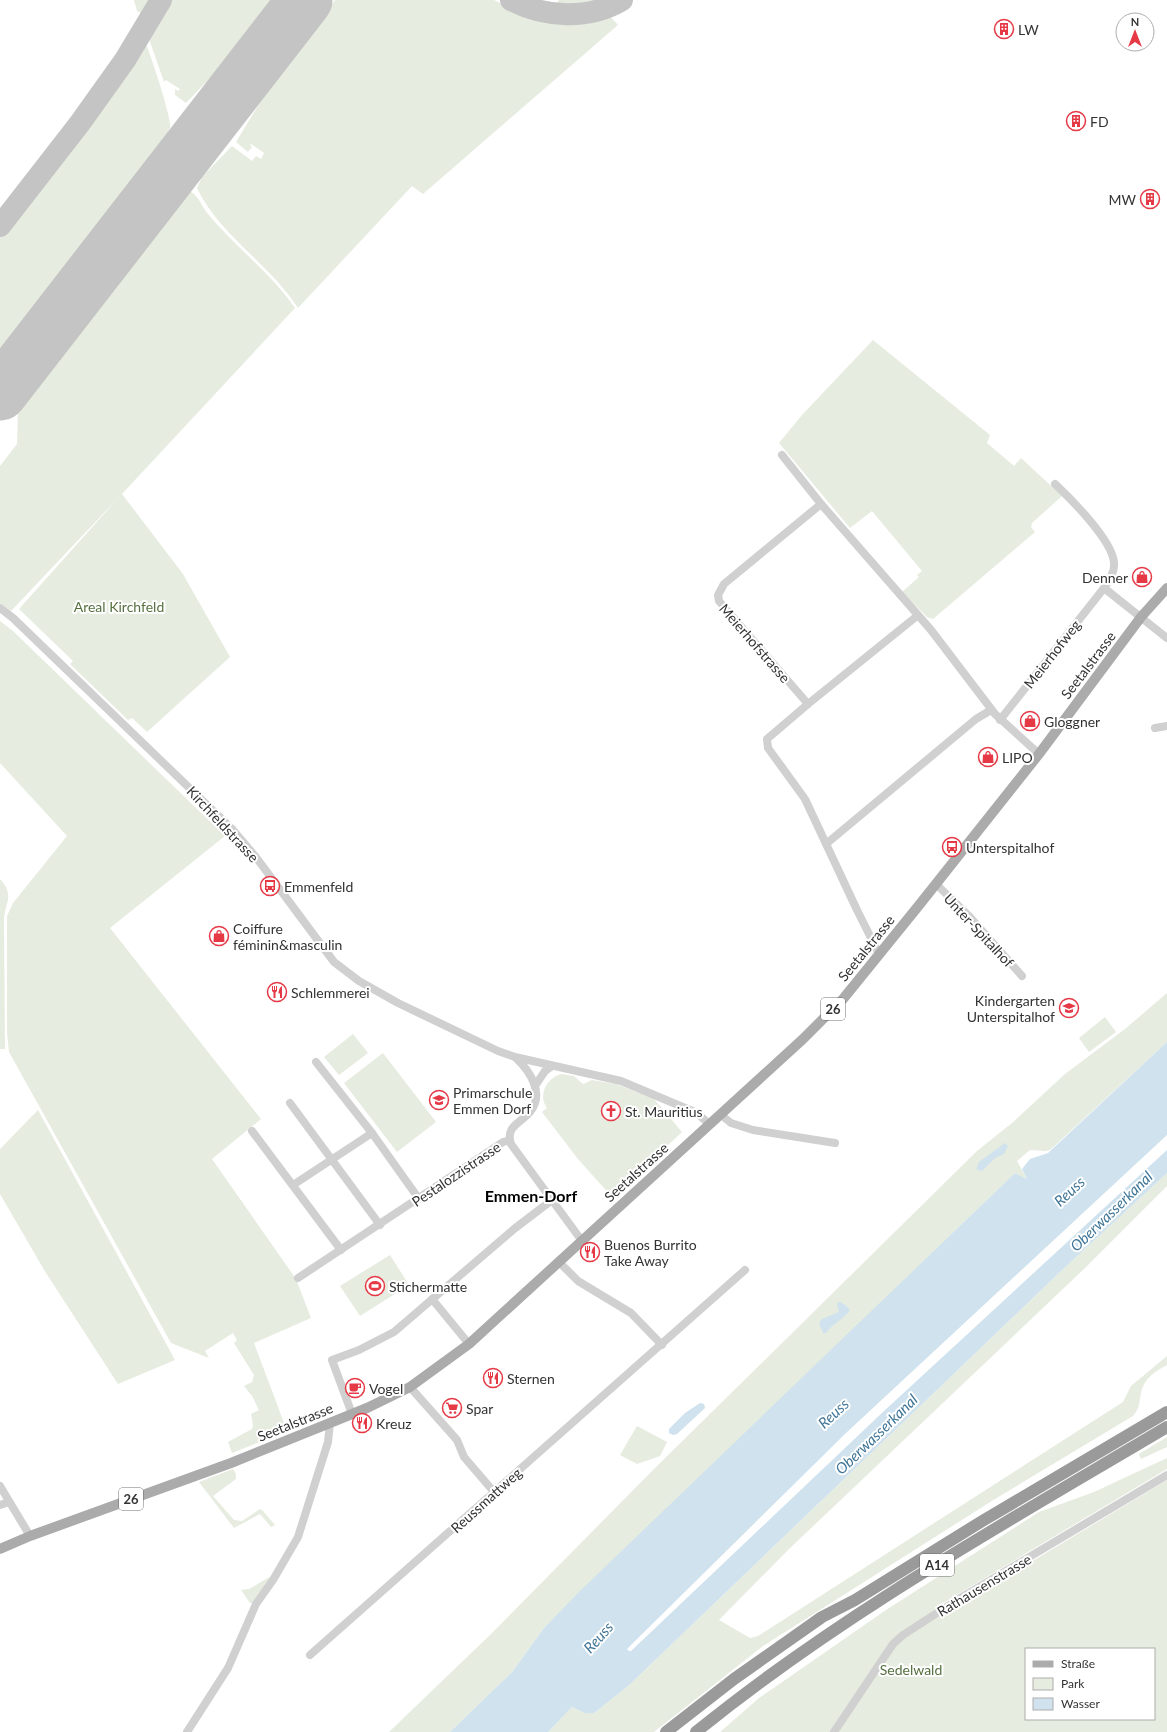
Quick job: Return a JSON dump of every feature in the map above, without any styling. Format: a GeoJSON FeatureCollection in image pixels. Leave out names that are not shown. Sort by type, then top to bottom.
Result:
{"type":"FeatureCollection","features":[{"type":"Feature","properties":{"kind":"highway","name":"A14"},"geometry":{"type":"LineString","coordinates":[[666,1732],[734,1679],[816,1621],[854,1600],[984,1520],[1167,1412]]}},
{"type":"Feature","properties":{"kind":"highway","name":"A14"},"geometry":{"type":"LineString","coordinates":[[696,1732],[775,1673],[883,1599],[991,1531],[1167,1427]]}},
{"type":"Feature","properties":{"kind":"highway","name":"A14"},"geometry":{"type":"LineString","coordinates":[[677,1732],[739,1684],[837,1615],[854,1600]]}},
{"type":"Feature","properties":{"kind":"main road","name":"Seetalstrasse"},"geometry":{"type":"LineString","coordinates":[[0,1549],[30,1536],[231,1463],[352,1414],[410,1387],[444,1364],[469,1344],[843,999],[1039,754],[1141,617],[1167,588]]}},
{"type":"Feature","properties":{"kind":"street"},"geometry":{"type":"LineString","coordinates":[[782,455],[821,504],[917,616],[931,630],[991,710],[1000,720],[1039,754]]}},
{"type":"Feature","properties":{"kind":"street"},"geometry":{"type":"LineString","coordinates":[[1055,484],[1087,518],[1111,550],[1114,564],[1113,572],[1104,588],[1167,638]]}},
{"type":"Feature","properties":{"kind":"street","name":"Meierhofstrasse"},"geometry":{"type":"LineString","coordinates":[[808,704],[719,601],[718,595],[724,584],[821,504]]}},
{"type":"Feature","properties":{"kind":"street","name":"Meierhofweg"},"geometry":{"type":"LineString","coordinates":[[1000,720],[1104,588]]}},
{"type":"Feature","properties":{"kind":"street","name":"Kirchfeldstrasse"},"geometry":{"type":"LineString","coordinates":[[0,608],[13,618],[233,830],[255,856],[334,962],[358,981],[398,1003],[515,1058],[621,1081],[697,1113],[709,1124]]}},
{"type":"Feature","properties":{"kind":"street"},"geometry":{"type":"LineString","coordinates":[[879,954],[826,844],[806,798],[768,748],[768,739],[808,704],[917,616]]}},
{"type":"Feature","properties":{"kind":"street"},"geometry":{"type":"LineString","coordinates":[[826,844],[976,719],[991,710]]}},
{"type":"Feature","properties":{"kind":"street"},"geometry":{"type":"LineString","coordinates":[[1155,728],[1167,726]]}},
{"type":"Feature","properties":{"kind":"street","name":"Unter-Spitalhof"},"geometry":{"type":"LineString","coordinates":[[936,884],[968,915],[1022,976]]}},
{"type":"Feature","properties":{"kind":"street","name":"Kirchfeldstrasse"},"geometry":{"type":"LineString","coordinates":[[515,1058],[527,1069],[535,1086]]}},
{"type":"Feature","properties":{"kind":"street"},"geometry":{"type":"LineString","coordinates":[[316,1062],[372,1133],[419,1199]]}},
{"type":"Feature","properties":{"kind":"street"},"geometry":{"type":"LineString","coordinates":[[510,1140],[512,1127],[527,1115],[533,1106],[535,1086],[545,1071],[552,1066]]}},
{"type":"Feature","properties":{"kind":"street"},"geometry":{"type":"LineString","coordinates":[[290,1103],[380,1225]]}},
{"type":"Feature","properties":{"kind":"street"},"geometry":{"type":"LineString","coordinates":[[720,1114],[731,1123],[753,1130],[835,1143]]}},
{"type":"Feature","properties":{"kind":"street"},"geometry":{"type":"LineString","coordinates":[[252,1131],[341,1250]]}},
{"type":"Feature","properties":{"kind":"street"},"geometry":{"type":"LineString","coordinates":[[293,1184],[372,1133]]}},
{"type":"Feature","properties":{"kind":"street","name":"Pestalozzistrasse"},"geometry":{"type":"LineString","coordinates":[[298,1278],[503,1142],[510,1140],[514,1148],[582,1241]]}},
{"type":"Feature","properties":{"kind":"street"},"geometry":{"type":"LineString","coordinates":[[352,1414],[332,1360],[358,1350],[394,1332],[514,1229],[552,1200]]}},
{"type":"Feature","properties":{"kind":"street"},"geometry":{"type":"LineString","coordinates":[[559,1262],[578,1281],[631,1313],[662,1345]]}},
{"type":"Feature","properties":{"kind":"street","name":"Reussmattweg"},"geometry":{"type":"LineString","coordinates":[[310,1655],[745,1270]]}},
{"type":"Feature","properties":{"kind":"street"},"geometry":{"type":"LineString","coordinates":[[432,1299],[469,1344]]}},
{"type":"Feature","properties":{"kind":"street"},"geometry":{"type":"LineString","coordinates":[[410,1387],[456,1440],[464,1457],[494,1492]]}},
{"type":"Feature","properties":{"kind":"street"},"geometry":{"type":"LineString","coordinates":[[187,1732],[228,1668],[256,1604],[273,1580],[298,1537],[330,1436],[330,1423]]}},
{"type":"Feature","properties":{"kind":"street","name":"Rathausenstrasse"},"geometry":{"type":"LineString","coordinates":[[834,1732],[893,1644],[903,1635],[958,1600],[1167,1475]]}},
{"type":"Feature","properties":{"kind":"street"},"geometry":{"type":"LineString","coordinates":[[0,1486],[30,1536]]}},
{"type":"Feature","properties":{"kind":"street"},"geometry":{"type":"LineString","coordinates":[[0,1505],[9,1502]]}},
{"type":"Feature","properties":{"kind":"green space"},"geometry":{"type":"Polygon","coordinates":[[[134,0],[154,0],[146,16],[137,11],[134,0]]]}},
{"type":"Feature","properties":{"kind":"green space"},"geometry":{"type":"Polygon","coordinates":[[[168,0],[275,0],[232,55],[186,103],[175,95],[175,89],[178,91],[180,89],[166,80],[164,82],[148,36],[168,0]]]}},
{"type":"Feature","properties":{"kind":"green space"},"geometry":{"type":"Polygon","coordinates":[[[335,0],[494,0],[532,19],[570,23],[607,13],[618,25],[423,194],[412,186],[298,308],[274,277],[231,235],[218,220],[197,188],[202,177],[232,146],[252,161],[256,156],[261,159],[264,153],[251,144],[250,145],[252,147],[248,152],[236,142],[270,86],[335,0]]]}},
{"type":"Feature","properties":{"kind":"green space"},"geometry":{"type":"Polygon","coordinates":[[[559,0],[600,0],[584,5],[567,6],[556,5],[559,0]]]}},
{"type":"Feature","properties":{"kind":"green space"},"geometry":{"type":"Polygon","coordinates":[[[145,42],[165,101],[170,128],[157,152],[0,356],[0,237],[118,84],[145,42]]]}},
{"type":"Feature","properties":{"kind":"green space","name":"Areal Kirchfeld"},"geometry":{"type":"Polygon","coordinates":[[[189,191],[198,198],[218,226],[264,271],[295,308],[122,494],[183,574],[230,657],[147,732],[132,718],[128,720],[70,664],[73,661],[19,609],[120,496],[11,611],[0,603],[0,466],[17,444],[18,411],[189,191]]]}},
{"type":"Feature","properties":{"kind":"green space"},"geometry":{"type":"Polygon","coordinates":[[[873,340],[990,435],[987,443],[1014,466],[1021,458],[1062,496],[1032,523],[1031,527],[1035,532],[933,619],[927,617],[902,592],[919,577],[917,575],[922,571],[872,511],[850,528],[779,443],[802,415],[873,340]]]}},
{"type":"Feature","properties":{"kind":"green space"},"geometry":{"type":"Polygon","coordinates":[[[0,621],[13,631],[225,836],[110,928],[261,1119],[212,1159],[296,1279],[311,1318],[254,1343],[287,1431],[232,1453],[228,1442],[252,1429],[253,1425],[251,1414],[259,1410],[252,1396],[244,1386],[252,1382],[254,1375],[234,1343],[237,1340],[233,1333],[205,1351],[209,1358],[171,1343],[9,1052],[7,1032],[7,916],[13,903],[67,836],[0,763],[0,621]]]}},
{"type":"Feature","properties":{"kind":"green space"},"geometry":{"type":"Polygon","coordinates":[[[0,879],[5,885],[8,895],[4,919],[5,1049],[0,1049],[0,879]]]}},
{"type":"Feature","properties":{"kind":"green space"},"geometry":{"type":"Polygon","coordinates":[[[1167,993],[1167,1042],[1050,1150],[1030,1150],[1017,1161],[1027,1179],[1015,1173],[544,1628],[513,1671],[450,1732],[389,1732],[491,1634],[655,1468],[977,1151],[1012,1123],[1065,1074],[1125,1029],[1167,993]]]}},
{"type":"Feature","properties":{"kind":"green space"},"geometry":{"type":"Polygon","coordinates":[[[1105,1017],[1116,1032],[1089,1052],[1079,1038],[1105,1017]]]}},
{"type":"Feature","properties":{"kind":"green space"},"geometry":{"type":"Polygon","coordinates":[[[353,1034],[368,1053],[339,1075],[324,1057],[353,1034]]]}},
{"type":"Feature","properties":{"kind":"green space"},"geometry":{"type":"Polygon","coordinates":[[[383,1053],[436,1122],[397,1152],[344,1083],[383,1053]]]}},
{"type":"Feature","properties":{"kind":"green space"},"geometry":{"type":"Polygon","coordinates":[[[561,1074],[574,1076],[583,1084],[592,1080],[616,1084],[654,1099],[682,1132],[612,1197],[578,1159],[542,1112],[547,1108],[543,1098],[545,1088],[551,1080],[561,1074]]]}},
{"type":"Feature","properties":{"kind":"green space"},"geometry":{"type":"Polygon","coordinates":[[[38,1110],[175,1360],[118,1384],[46,1273],[0,1194],[0,1149],[38,1110]]]}},
{"type":"Feature","properties":{"kind":"green space"},"geometry":{"type":"Polygon","coordinates":[[[1167,1173],[1167,1186],[1084,1269],[788,1550],[719,1620],[750,1638],[758,1636],[1123,1402],[1131,1386],[1167,1356],[1167,1365],[1146,1381],[1142,1389],[1139,1406],[1133,1416],[995,1499],[763,1646],[654,1732],[548,1732],[572,1707],[585,1713],[594,1713],[627,1687],[1060,1272],[1167,1173]]]}},
{"type":"Feature","properties":{"kind":"green space","name":"Stichermatte"},"geometry":{"type":"Polygon","coordinates":[[[390,1255],[409,1285],[360,1316],[340,1286],[390,1255]]]}},
{"type":"Feature","properties":{"kind":"green space"},"geometry":{"type":"Polygon","coordinates":[[[637,1426],[667,1442],[660,1456],[637,1464],[620,1455],[637,1426]]]}},
{"type":"Feature","properties":{"kind":"green space"},"geometry":{"type":"Polygon","coordinates":[[[1167,1437],[1167,1447],[1141,1459],[1139,1454],[1167,1437]]]}},
{"type":"Feature","properties":{"kind":"green space","name":"Sedelwald"},"geometry":{"type":"Polygon","coordinates":[[[1167,1458],[1167,1469],[938,1606],[943,1615],[1167,1480],[1167,1732],[720,1732],[759,1698],[886,1610],[1039,1512],[1094,1492],[1167,1458]]]}},
{"type":"Feature","properties":{"kind":"green space"},"geometry":{"type":"Polygon","coordinates":[[[233,1469],[236,1474],[236,1479],[213,1496],[234,1520],[242,1521],[260,1509],[275,1525],[271,1527],[260,1514],[234,1528],[199,1482],[233,1469]]]}},
{"type":"Feature","properties":{"kind":"green space"},"geometry":{"type":"Polygon","coordinates":[[[273,1575],[253,1603],[250,1603],[241,1590],[249,1589],[273,1575]]]}},
{"type":"Feature","properties":{"kind":"water"},"geometry":{"type":"Polygon","coordinates":[[[1167,1042],[1167,1135],[846,1433],[627,1649],[631,1651],[884,1411],[1167,1150],[1167,1173],[1060,1272],[627,1687],[594,1713],[585,1713],[572,1707],[548,1732],[450,1732],[513,1671],[544,1628],[580,1591],[1015,1173],[1027,1179],[1022,1169],[1030,1159],[1048,1153],[1167,1042]]]}},
{"type":"Feature","properties":{"kind":"water"},"geometry":{"type":"Polygon","coordinates":[[[1005,1143],[1008,1146],[1004,1154],[995,1158],[982,1171],[976,1169],[979,1162],[1005,1143]]]}},
{"type":"Feature","properties":{"kind":"water"},"geometry":{"type":"Polygon","coordinates":[[[840,1302],[850,1310],[826,1333],[823,1333],[819,1323],[822,1319],[839,1312],[837,1303],[840,1302]]]}},
{"type":"Feature","properties":{"kind":"water"},"geometry":{"type":"Polygon","coordinates":[[[700,1403],[704,1404],[705,1408],[677,1434],[673,1435],[669,1433],[669,1429],[685,1413],[700,1403]]]}},
{"type":"Feature","properties":{"kind":"taxiway"},"geometry":{"type":"LineString","coordinates":[[0,226],[80,123],[125,60],[161,0]]}},
{"type":"Feature","properties":{"kind":"taxiway"},"geometry":{"type":"LineString","coordinates":[[511,0],[538,10],[567,14],[581,14],[596,11],[622,0]]}},
{"type":"Feature","properties":{"kind":"runway"},"geometry":{"type":"LineString","coordinates":[[0,393],[305,0]]}},
{"type":"Feature","properties":{"kind":"place","name":"LW"},"geometry":{"type":"Point","coordinates":[1004,29]}},
{"type":"Feature","properties":{"kind":"place","name":"FD"},"geometry":{"type":"Point","coordinates":[1076,121]}},
{"type":"Feature","properties":{"kind":"place","name":"MW"},"geometry":{"type":"Point","coordinates":[1150,199]}},
{"type":"Feature","properties":{"kind":"place","name":"Denner"},"geometry":{"type":"Point","coordinates":[1142,577]}},
{"type":"Feature","properties":{"kind":"place","name":"Gloggner"},"geometry":{"type":"Point","coordinates":[1030,721]}},
{"type":"Feature","properties":{"kind":"place","name":"LIPO"},"geometry":{"type":"Point","coordinates":[988,757]}},
{"type":"Feature","properties":{"kind":"place","name":"Unterspitalhof"},"geometry":{"type":"Point","coordinates":[952,847]}},
{"type":"Feature","properties":{"kind":"place","name":"Emmenfeld"},"geometry":{"type":"Point","coordinates":[270,886]}},
{"type":"Feature","properties":{"kind":"place","name":"Coiffure féminin&masculin"},"geometry":{"type":"Point","coordinates":[219,936]}},
{"type":"Feature","properties":{"kind":"place","name":"Schlemmerei"},"geometry":{"type":"Point","coordinates":[277,992]}},
{"type":"Feature","properties":{"kind":"place","name":"Kindergarten Unterspitalhof"},"geometry":{"type":"Point","coordinates":[1069,1008]}},
{"type":"Feature","properties":{"kind":"place","name":"Primarschule Emmen Dorf"},"geometry":{"type":"Point","coordinates":[439,1100]}},
{"type":"Feature","properties":{"kind":"place","name":"St. Mauritius"},"geometry":{"type":"Point","coordinates":[611,1111]}},
{"type":"Feature","properties":{"kind":"place","name":"Buenos Burrito Take Away"},"geometry":{"type":"Point","coordinates":[590,1252]}},
{"type":"Feature","properties":{"kind":"place","name":"Stichermatte"},"geometry":{"type":"Point","coordinates":[375,1286]}},
{"type":"Feature","properties":{"kind":"place","name":"Sternen"},"geometry":{"type":"Point","coordinates":[493,1378]}},
{"type":"Feature","properties":{"kind":"place","name":"Vogel"},"geometry":{"type":"Point","coordinates":[355,1388]}},
{"type":"Feature","properties":{"kind":"place","name":"Spar"},"geometry":{"type":"Point","coordinates":[452,1408]}},
{"type":"Feature","properties":{"kind":"place","name":"Kreuz"},"geometry":{"type":"Point","coordinates":[362,1423]}},
{"type":"Feature","properties":{"kind":"district","name":"Emmen-Dorf"},"geometry":{"type":"Point","coordinates":[531,1195]}},
{"type":"Feature","properties":{"kind":"water label","name":"Reuss"},"geometry":{"type":"Point","coordinates":[1069,1191]}},
{"type":"Feature","properties":{"kind":"water label","name":"Oberwasserkanal"},"geometry":{"type":"Point","coordinates":[1111,1211]}},
{"type":"Feature","properties":{"kind":"water label","name":"Reuss"},"geometry":{"type":"Point","coordinates":[833,1413]}},
{"type":"Feature","properties":{"kind":"water label","name":"Oberwasserkanal"},"geometry":{"type":"Point","coordinates":[876,1434]}},
{"type":"Feature","properties":{"kind":"water label","name":"Reuss"},"geometry":{"type":"Point","coordinates":[598,1637]}}]}
